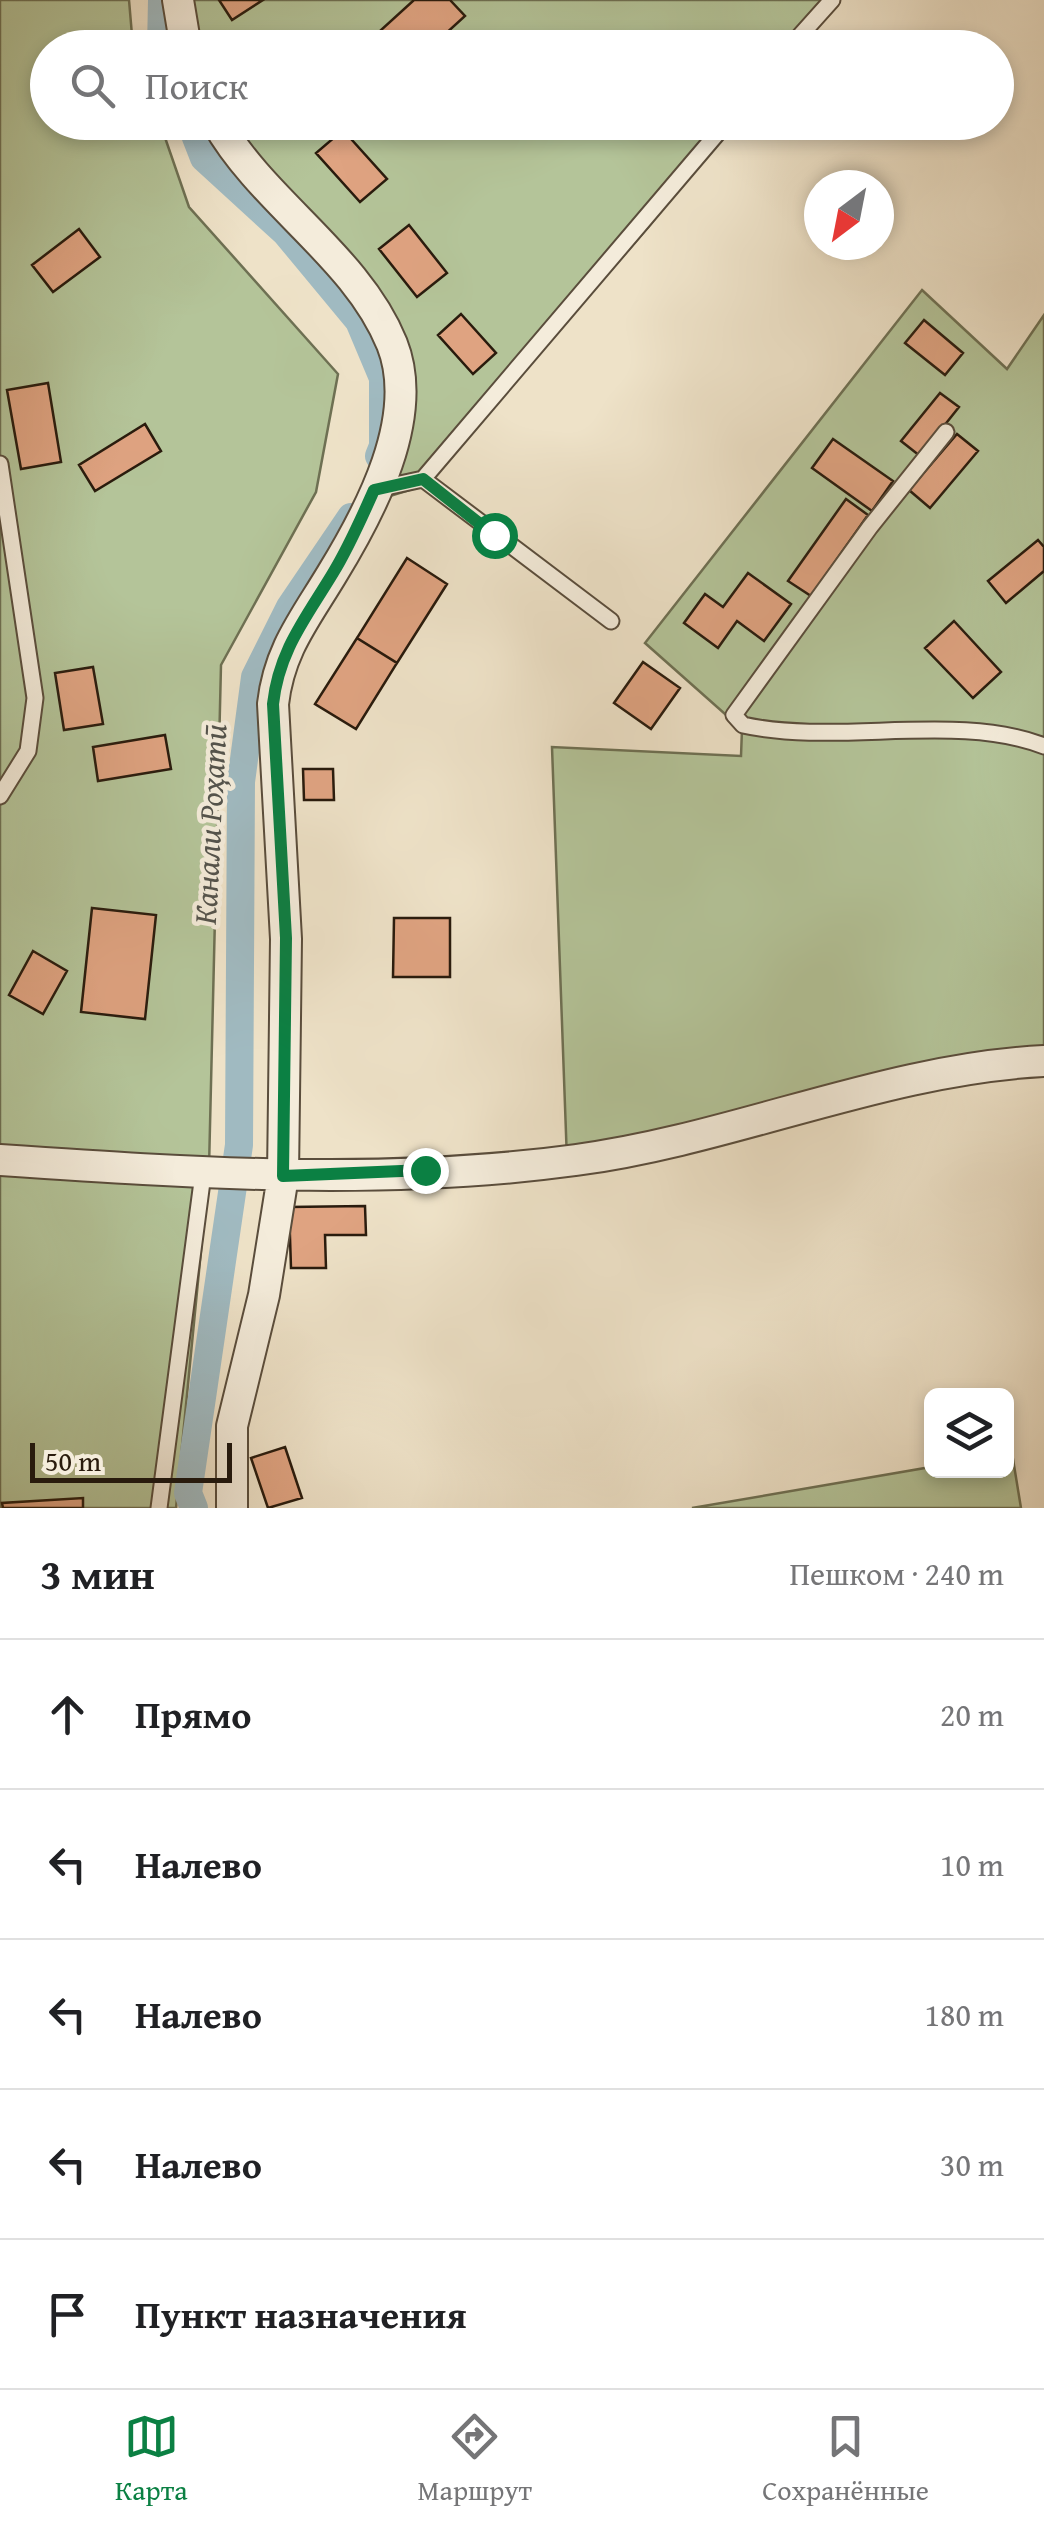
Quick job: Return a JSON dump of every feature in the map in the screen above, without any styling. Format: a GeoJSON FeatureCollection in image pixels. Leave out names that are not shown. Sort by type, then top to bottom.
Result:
{"type":"FeatureCollection","features":[{"type":"Feature","properties":{"kind":"street"},"geometry":{"type":"LineString","coordinates":[[178,0],[183,30]]}},
{"type":"Feature","properties":{"kind":"street"},"geometry":{"type":"LineString","coordinates":[[229,140],[355,286],[392,343],[401,388],[399,421],[374,490],[333,573],[296,628],[276,674],[273,704],[288,1044],[264,1295],[232,1426],[232,1508]]}},
{"type":"Feature","properties":{"kind":"street"},"geometry":{"type":"LineString","coordinates":[[0,1160],[276,1176],[580,1160],[910,1081],[1044,1062]]}},
{"type":"Feature","properties":{"kind":"lane"},"geometry":{"type":"LineString","coordinates":[[805,30],[832,0]]}},
{"type":"Feature","properties":{"kind":"lane"},"geometry":{"type":"LineString","coordinates":[[374,490],[423,479],[712,140]]}},
{"type":"Feature","properties":{"kind":"lane"},"geometry":{"type":"LineString","coordinates":[[946,432],[859,542],[734,715],[743,725],[788,731],[992,735],[1044,746]]}},
{"type":"Feature","properties":{"kind":"lane"},"geometry":{"type":"LineString","coordinates":[[0,464],[34,698],[28,751],[0,796]]}},
{"type":"Feature","properties":{"kind":"lane"},"geometry":{"type":"LineString","coordinates":[[423,479],[610,621]]}},
{"type":"Feature","properties":{"kind":"lane"},"geometry":{"type":"LineString","coordinates":[[159,1508],[208,1175]]}},
{"type":"Feature","properties":{"kind":"green space"},"geometry":{"type":"Polygon","coordinates":[[[0,0],[129,0],[132,30],[30,30],[30,140],[166,140],[189,207],[338,374],[316,492],[221,665],[209,1168],[176,1508],[0,1508],[0,0]]]}},
{"type":"Feature","properties":{"kind":"green space"},"geometry":{"type":"Polygon","coordinates":[[[183,0],[836,0],[808,30],[188,30],[183,0]]]}},
{"type":"Feature","properties":{"kind":"green space"},"geometry":{"type":"Polygon","coordinates":[[[234,140],[718,140],[650,225],[423,486],[367,503],[411,381],[234,140]]]}},
{"type":"Feature","properties":{"kind":"green space"},"geometry":{"type":"Polygon","coordinates":[[[922,290],[1007,369],[1044,315],[1044,1059],[567,1161],[552,747],[741,756],[742,729],[645,643],[922,290]]]}},
{"type":"Feature","properties":{"kind":"green space"},"geometry":{"type":"Polygon","coordinates":[[[1014,1465],[1021,1508],[692,1508],[924,1468],[924,1478],[1014,1478],[1014,1465]]]}},
{"type":"Feature","properties":{"kind":"building"},"geometry":{"type":"Polygon","coordinates":[[[219,0],[263,0],[232,20],[219,0]]]}},
{"type":"Feature","properties":{"kind":"building"},"geometry":{"type":"Polygon","coordinates":[[[414,0],[450,0],[465,16],[450,30],[381,30],[414,0]]]}},
{"type":"Feature","properties":{"kind":"building"},"geometry":{"type":"Polygon","coordinates":[[[331,140],[352,140],[387,179],[360,202],[316,153],[331,140]]]}},
{"type":"Feature","properties":{"kind":"building"},"geometry":{"type":"Polygon","coordinates":[[[409,225],[447,273],[417,297],[379,249],[409,225]]]}},
{"type":"Feature","properties":{"kind":"building"},"geometry":{"type":"Polygon","coordinates":[[[79,229],[100,257],[53,292],[32,265],[79,229]]]}},
{"type":"Feature","properties":{"kind":"building"},"geometry":{"type":"Polygon","coordinates":[[[461,314],[496,353],[473,374],[438,335],[461,314]]]}},
{"type":"Feature","properties":{"kind":"building"},"geometry":{"type":"Polygon","coordinates":[[[924,320],[963,353],[945,375],[905,343],[924,320]]]}},
{"type":"Feature","properties":{"kind":"building"},"geometry":{"type":"Polygon","coordinates":[[[48,383],[61,462],[21,469],[7,390],[48,383]]]}},
{"type":"Feature","properties":{"kind":"building"},"geometry":{"type":"Polygon","coordinates":[[[940,393],[959,407],[920,456],[901,441],[940,393]]]}},
{"type":"Feature","properties":{"kind":"building"},"geometry":{"type":"Polygon","coordinates":[[[145,424],[161,451],[95,491],[79,465],[145,424]]]}},
{"type":"Feature","properties":{"kind":"building"},"geometry":{"type":"Polygon","coordinates":[[[957,434],[978,451],[930,508],[909,490],[957,434]]]}},
{"type":"Feature","properties":{"kind":"building"},"geometry":{"type":"Polygon","coordinates":[[[833,439],[893,481],[872,511],[812,468],[833,439]]]}},
{"type":"Feature","properties":{"kind":"building"},"geometry":{"type":"Polygon","coordinates":[[[846,499],[868,515],[811,596],[788,581],[846,499]]]}},
{"type":"Feature","properties":{"kind":"building"},"geometry":{"type":"Polygon","coordinates":[[[1038,540],[1044,547],[1044,571],[1006,603],[988,581],[1038,540]]]}},
{"type":"Feature","properties":{"kind":"building"},"geometry":{"type":"Polygon","coordinates":[[[407,558],[447,584],[397,663],[357,638],[407,558]]]}},
{"type":"Feature","properties":{"kind":"building"},"geometry":{"type":"Polygon","coordinates":[[[748,573],[791,604],[764,641],[737,621],[718,648],[684,623],[705,594],[723,607],[748,573]]]}},
{"type":"Feature","properties":{"kind":"building"},"geometry":{"type":"Polygon","coordinates":[[[954,621],[1001,672],[973,698],[925,648],[954,621]]]}},
{"type":"Feature","properties":{"kind":"building"},"geometry":{"type":"Polygon","coordinates":[[[357,638],[397,663],[356,729],[315,704],[357,638]]]}},
{"type":"Feature","properties":{"kind":"building"},"geometry":{"type":"Polygon","coordinates":[[[643,662],[680,688],[651,729],[614,703],[643,662]]]}},
{"type":"Feature","properties":{"kind":"building"},"geometry":{"type":"Polygon","coordinates":[[[93,667],[103,724],[64,730],[55,673],[93,667]]]}},
{"type":"Feature","properties":{"kind":"building"},"geometry":{"type":"Polygon","coordinates":[[[165,735],[171,769],[98,781],[93,747],[165,735]]]}},
{"type":"Feature","properties":{"kind":"building"},"geometry":{"type":"Polygon","coordinates":[[[303,769],[333,769],[334,800],[304,800],[303,769]]]}},
{"type":"Feature","properties":{"kind":"building"},"geometry":{"type":"Polygon","coordinates":[[[92,908],[156,915],[145,1019],[81,1012],[92,908]]]}},
{"type":"Feature","properties":{"kind":"building"},"geometry":{"type":"Polygon","coordinates":[[[394,918],[450,918],[450,977],[393,977],[394,918]]]}},
{"type":"Feature","properties":{"kind":"building"},"geometry":{"type":"Polygon","coordinates":[[[33,951],[67,971],[43,1014],[9,995],[33,951]]]}},
{"type":"Feature","properties":{"kind":"building"},"geometry":{"type":"Polygon","coordinates":[[[365,1206],[366,1235],[325,1235],[326,1268],[291,1268],[289,1207],[365,1206]]]}},
{"type":"Feature","properties":{"kind":"building"},"geometry":{"type":"Polygon","coordinates":[[[285,1447],[302,1498],[268,1508],[251,1458],[285,1447]]]}},
{"type":"Feature","properties":{"kind":"building"},"geometry":{"type":"Polygon","coordinates":[[[83,1498],[83,1508],[3,1508],[2,1503],[83,1498]]]}},
{"type":"Feature","properties":{"kind":"waterway","name":"Канали Роҳатӣ"},"geometry":{"type":"LineString","coordinates":[[161,30],[162,0]]}},
{"type":"Feature","properties":{"kind":"waterway","name":"Канали Роҳатӣ"},"geometry":{"type":"LineString","coordinates":[[197,140],[204,158],[286,233],[359,321],[383,378],[383,446],[379,456]]}},
{"type":"Feature","properties":{"kind":"waterway","name":"Канали Роҳатӣ"},"geometry":{"type":"LineString","coordinates":[[194,1508],[188,1493],[239,1145],[241,782],[255,677],[290,607],[351,517]]}},
{"type":"Feature","properties":{"kind":"route"},"geometry":{"type":"LineString","coordinates":[[425,1170],[283,1176],[288,1044],[273,704],[276,674],[296,628],[333,573],[374,490],[423,479],[494,535]]}}]}
